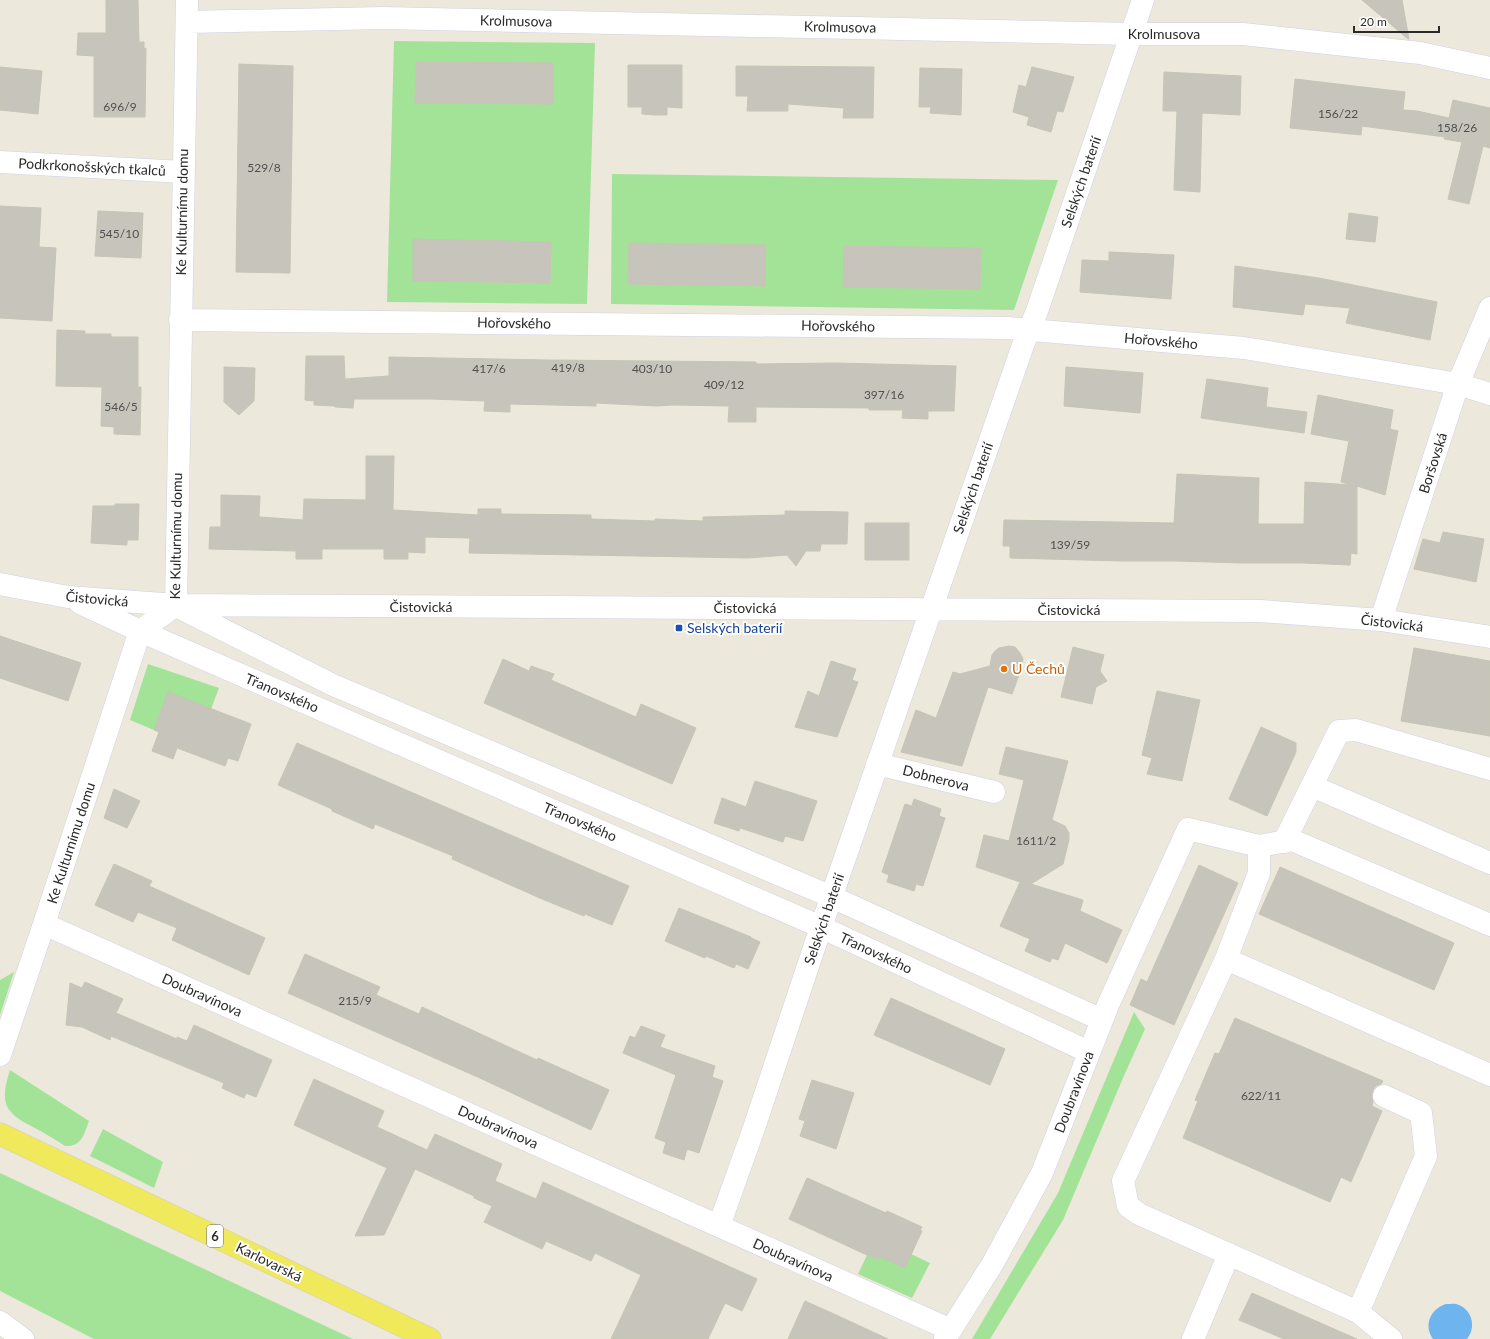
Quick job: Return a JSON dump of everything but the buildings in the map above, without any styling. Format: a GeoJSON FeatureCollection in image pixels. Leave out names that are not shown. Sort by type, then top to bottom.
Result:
{"type":"FeatureCollection","features":[{"type":"Feature","properties":{"kind":"main road","name":"Karlovarská"},"geometry":{"type":"LineString","coordinates":[[0,1134],[430,1339]]}},
{"type":"Feature","properties":{"kind":"street","name":"Ke Kulturnímu domu"},"geometry":{"type":"LineString","coordinates":[[0,1055],[140,632],[176,606],[187,0]]}},
{"type":"Feature","properties":{"kind":"street","name":"Selských baterií"},"geometry":{"type":"LineString","coordinates":[[719,1226],[754,1128],[877,764],[1143,0]]}},
{"type":"Feature","properties":{"kind":"street","name":"Krolmusova"},"geometry":{"type":"LineString","coordinates":[[187,22],[383,9],[1132,34],[1243,34],[1420,53],[1490,68]]}},
{"type":"Feature","properties":{"kind":"street","name":"Podkrkonošských tkalců"},"geometry":{"type":"LineString","coordinates":[[0,162],[183,172]]}},
{"type":"Feature","properties":{"kind":"street","name":"Boršovská"},"geometry":{"type":"LineString","coordinates":[[1381,620],[1458,384],[1490,308]]}},
{"type":"Feature","properties":{"kind":"street","name":"Hořovského"},"geometry":{"type":"LineString","coordinates":[[180,320],[992,328],[1029,330],[1244,348],[1458,384],[1490,394]]}},
{"type":"Feature","properties":{"kind":"street","name":"Čistovická"},"geometry":{"type":"LineString","coordinates":[[0,584],[68,597],[176,606],[1260,611],[1381,620],[1490,637]]}},
{"type":"Feature","properties":{"kind":"street","name":"Třanovského"},"geometry":{"type":"LineString","coordinates":[[68,597],[140,632],[821,927],[1089,1052]]}},
{"type":"Feature","properties":{"kind":"street","name":"Třanovského"},"geometry":{"type":"LineString","coordinates":[[176,606],[333,684],[832,897],[1102,1020]]}},
{"type":"Feature","properties":{"kind":"street"},"geometry":{"type":"LineString","coordinates":[[1284,842],[1339,731],[1356,730],[1490,770]]}},
{"type":"Feature","properties":{"kind":"street","name":"Dobnerova"},"geometry":{"type":"LineString","coordinates":[[877,764],[994,792]]}},
{"type":"Feature","properties":{"kind":"street"},"geometry":{"type":"LineString","coordinates":[[1312,786],[1490,863]]}},
{"type":"Feature","properties":{"kind":"street","name":"Doubravínova"},"geometry":{"type":"LineString","coordinates":[[44,924],[719,1226],[948,1335],[993,1262],[1042,1173],[1102,1020],[1188,829],[1259,846]]}},
{"type":"Feature","properties":{"kind":"street"},"geometry":{"type":"LineString","coordinates":[[1391,1339],[1358,1312],[1139,1214],[1128,1206],[1123,1181],[1226,959],[1259,873],[1259,846],[1292,840],[1490,925]]}},
{"type":"Feature","properties":{"kind":"street"},"geometry":{"type":"LineString","coordinates":[[1226,959],[1490,1075]]}},
{"type":"Feature","properties":{"kind":"street"},"geometry":{"type":"LineString","coordinates":[[1358,1312],[1426,1156],[1421,1113],[1384,1096]]}},
{"type":"Feature","properties":{"kind":"street"},"geometry":{"type":"LineString","coordinates":[[1193,1339],[1229,1254]]}},
{"type":"Feature","properties":{"kind":"street"},"geometry":{"type":"LineString","coordinates":[[0,1322],[23,1339]]}},
{"type":"Feature","properties":{"kind":"green space"},"geometry":{"type":"Polygon","coordinates":[[[394,41],[595,43],[587,304],[387,302],[394,41]],[[416,62],[415,103],[553,103],[553,63],[416,62]],[[413,240],[413,281],[549,283],[551,242],[413,240]]]}},
{"type":"Feature","properties":{"kind":"green space"},"geometry":{"type":"Polygon","coordinates":[[[612,174],[1058,180],[1014,310],[611,304],[612,174]],[[629,243],[628,284],[765,286],[765,245],[629,243]],[[844,246],[844,287],[980,289],[981,248],[844,246]]]}},
{"type":"Feature","properties":{"kind":"green space"},"geometry":{"type":"Polygon","coordinates":[[[148,664],[219,688],[211,709],[154,730],[130,720],[148,664]]]}},
{"type":"Feature","properties":{"kind":"green space"},"geometry":{"type":"Polygon","coordinates":[[[14,972],[0,1015],[0,980],[14,972]]]}},
{"type":"Feature","properties":{"kind":"green space"},"geometry":{"type":"Polygon","coordinates":[[[1134,1012],[1145,1029],[1063,1220],[990,1339],[972,1339],[1058,1193],[1134,1012]]]}},
{"type":"Feature","properties":{"kind":"green space"},"geometry":{"type":"Polygon","coordinates":[[[10,1070],[89,1121],[84,1135],[79,1142],[71,1146],[65,1146],[23,1122],[10,1111],[6,1105],[5,1090],[10,1070]]]}},
{"type":"Feature","properties":{"kind":"green space"},"geometry":{"type":"Polygon","coordinates":[[[103,1129],[163,1162],[154,1188],[90,1156],[103,1129]]]}},
{"type":"Feature","properties":{"kind":"green space"},"geometry":{"type":"Polygon","coordinates":[[[0,1173],[353,1339],[94,1339],[0,1291],[0,1173]]]}},
{"type":"Feature","properties":{"kind":"green space"},"geometry":{"type":"Polygon","coordinates":[[[911,1254],[930,1263],[912,1298],[858,1274],[867,1255],[878,1259],[880,1256],[905,1268],[911,1254]]]}},
{"type":"Feature","properties":{"kind":"water"},"geometry":{"type":"Polygon","coordinates":[[[1446,1304],[1459,1305],[1470,1315],[1472,1320],[1472,1330],[1467,1339],[1433,1339],[1429,1328],[1430,1318],[1436,1309],[1446,1304]]]}},
{"type":"Feature","properties":{"kind":"place","name":"Selských baterií"},"geometry":{"type":"Point","coordinates":[679,628]}},
{"type":"Feature","properties":{"kind":"place","name":"U Čechů"},"geometry":{"type":"Point","coordinates":[1004,669]}}]}
